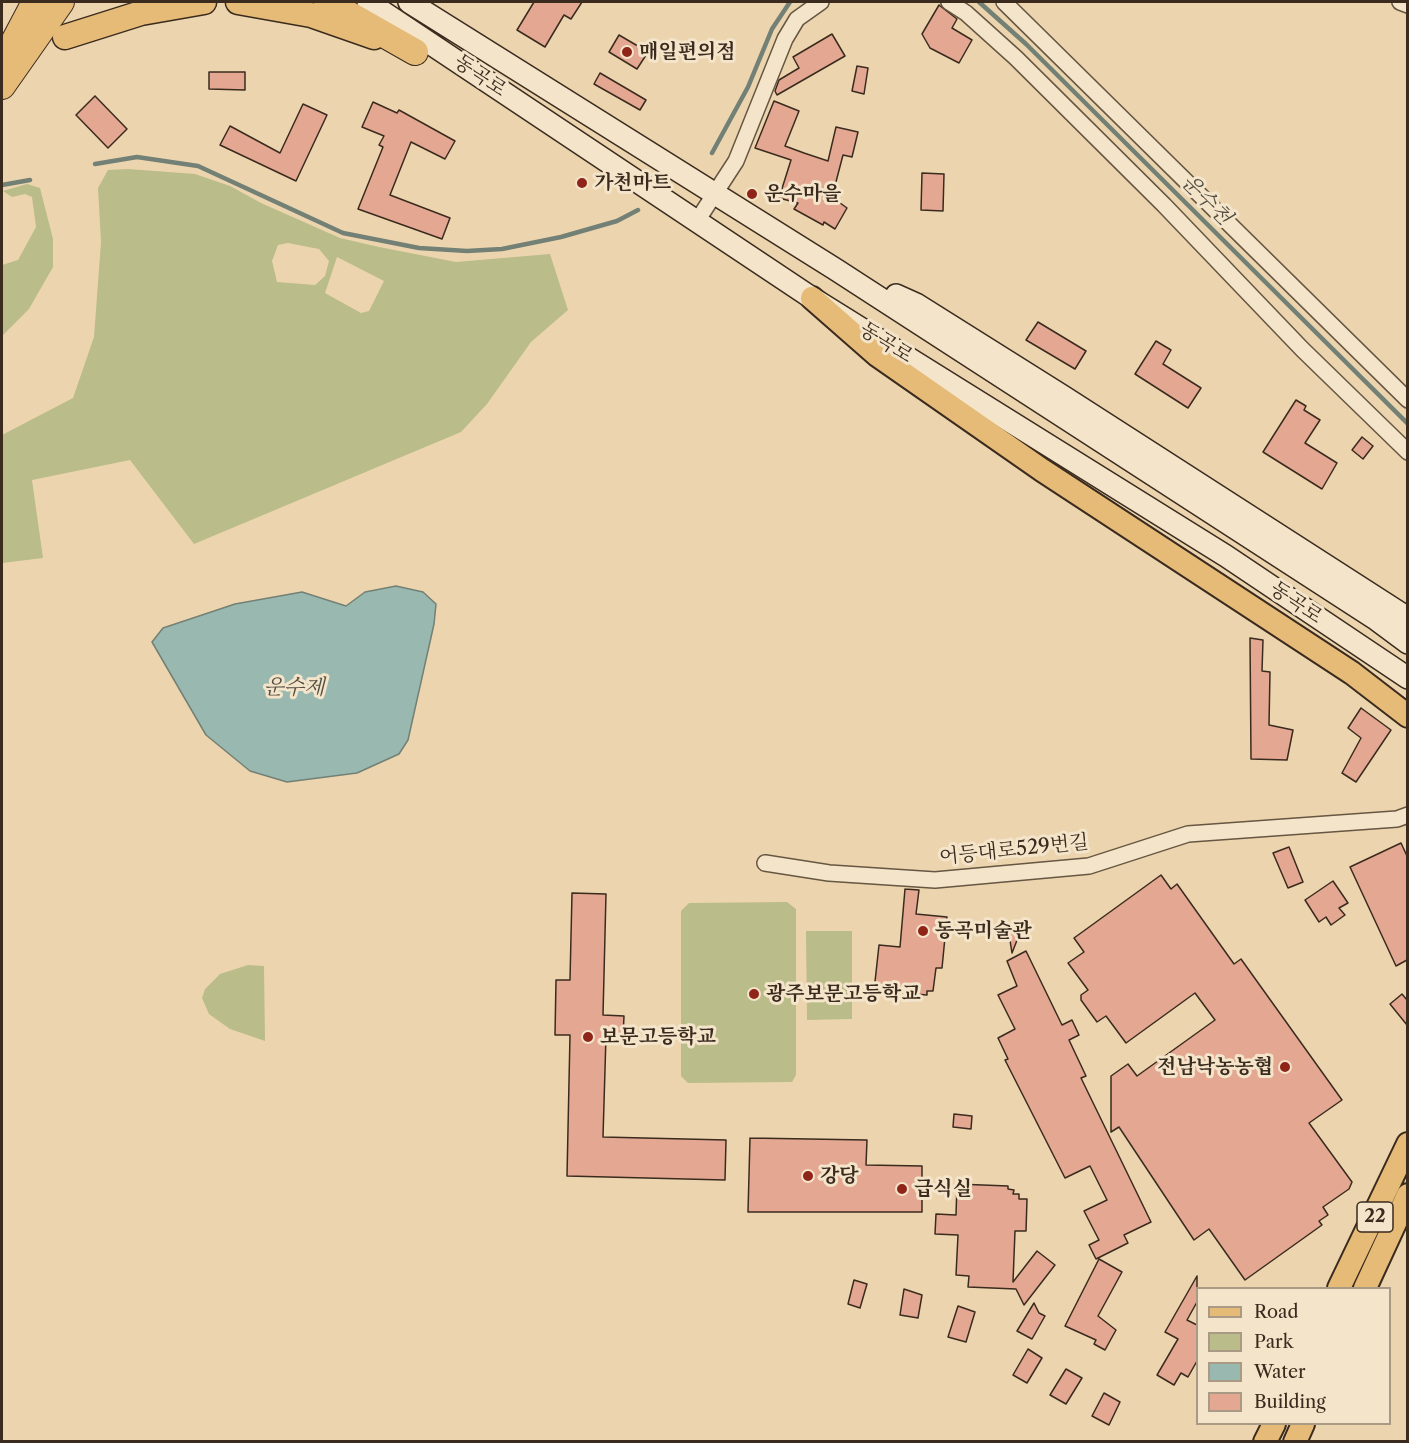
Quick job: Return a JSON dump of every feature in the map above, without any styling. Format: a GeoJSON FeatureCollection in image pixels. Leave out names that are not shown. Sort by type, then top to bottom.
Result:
{"type":"FeatureCollection","features":[{"type":"Feature","properties":{"kind":"highway"},"geometry":{"type":"LineString","coordinates":[[2,65],[35,2]]}},
{"type":"Feature","properties":{"kind":"highway"},"geometry":{"type":"LineString","coordinates":[[2,86],[61,2]]}},
{"type":"Feature","properties":{"kind":"highway"},"geometry":{"type":"LineString","coordinates":[[65,37],[141,13],[204,2]]}},
{"type":"Feature","properties":{"kind":"highway"},"geometry":{"type":"LineString","coordinates":[[238,2],[311,15],[415,52]]}},
{"type":"Feature","properties":{"kind":"highway"},"geometry":{"type":"LineString","coordinates":[[327,2],[415,52]]}},
{"type":"Feature","properties":{"kind":"main road","name":"동곡로"},"geometry":{"type":"LineString","coordinates":[[368,2],[812,298],[1226,556],[1407,678]]}},
{"type":"Feature","properties":{"kind":"main road","name":"동곡로"},"geometry":{"type":"LineString","coordinates":[[409,2],[835,269],[1377,620],[1407,644]]}},
{"type":"Feature","properties":{"kind":"main road"},"geometry":{"type":"LineString","coordinates":[[415,52],[534,112]]}},
{"type":"Feature","properties":{"kind":"main road"},"geometry":{"type":"LineString","coordinates":[[835,269],[916,304],[1407,618]]}},
{"type":"Feature","properties":{"kind":"main road"},"geometry":{"type":"LineString","coordinates":[[812,298],[877,355],[1042,470],[1352,673],[1407,716]]}},
{"type":"Feature","properties":{"kind":"main road","name":"22"},"geometry":{"type":"LineString","coordinates":[[1339,1287],[1407,1144]]}},
{"type":"Feature","properties":{"kind":"main road","name":"22"},"geometry":{"type":"LineString","coordinates":[[1365,1287],[1407,1195]]}},
{"type":"Feature","properties":{"kind":"main road"},"geometry":{"type":"LineString","coordinates":[[1265,1442],[1274,1425]]}},
{"type":"Feature","properties":{"kind":"main road"},"geometry":{"type":"LineString","coordinates":[[1295,1442],[1303,1425]]}},
{"type":"Feature","properties":{"kind":"street"},"geometry":{"type":"LineString","coordinates":[[697,221],[736,161],[785,39],[797,19],[820,2]]}},
{"type":"Feature","properties":{"kind":"street"},"geometry":{"type":"LineString","coordinates":[[949,2],[966,13],[1017,58],[1164,205],[1302,349],[1407,452]]}},
{"type":"Feature","properties":{"kind":"street"},"geometry":{"type":"LineString","coordinates":[[1004,2],[1407,399]]}},
{"type":"Feature","properties":{"kind":"street"},"geometry":{"type":"LineString","coordinates":[[1400,2],[1407,5]]}},
{"type":"Feature","properties":{"kind":"street","name":"어등대로529번길"},"geometry":{"type":"LineString","coordinates":[[765,863],[829,873],[923,879],[981,876],[1089,866],[1188,834],[1397,819],[1407,815]]}},
{"type":"Feature","properties":{"kind":"green space"},"geometry":{"type":"Polygon","coordinates":[[[128,169],[195,174],[230,186],[261,203],[340,238],[456,262],[550,254],[568,310],[531,342],[487,404],[461,432],[194,544],[130,460],[32,480],[43,558],[2,563],[2,435],[73,398],[94,337],[101,242],[98,188],[108,170],[128,169]],[[288,243],[278,245],[272,261],[277,282],[315,285],[325,276],[329,261],[319,249],[288,243]],[[337,257],[325,293],[361,313],[369,311],[384,281],[337,257]]]}},
{"type":"Feature","properties":{"kind":"green space"},"geometry":{"type":"Polygon","coordinates":[[[27,184],[40,188],[53,239],[53,267],[29,309],[2,336],[2,265],[18,260],[36,227],[32,197],[25,194],[12,197],[3,191],[27,184]]]}},
{"type":"Feature","properties":{"kind":"green space"},"geometry":{"type":"Polygon","coordinates":[[[787,902],[796,909],[796,1075],[792,1082],[688,1083],[681,1076],[681,911],[689,903],[787,902]]]}},
{"type":"Feature","properties":{"kind":"green space"},"geometry":{"type":"Polygon","coordinates":[[[806,931],[852,931],[852,1019],[807,1020],[806,931]]]}},
{"type":"Feature","properties":{"kind":"green space"},"geometry":{"type":"Polygon","coordinates":[[[248,965],[264,966],[265,1041],[230,1029],[209,1014],[202,998],[205,989],[220,974],[248,965]]]}},
{"type":"Feature","properties":{"kind":"water","name":"운수제"},"geometry":{"type":"Polygon","coordinates":[[[396,586],[423,592],[436,604],[434,624],[408,740],[399,754],[357,773],[287,782],[250,771],[206,735],[152,642],[163,628],[235,604],[302,592],[346,606],[365,592],[396,586]]]}},
{"type":"Feature","properties":{"kind":"building"},"geometry":{"type":"Polygon","coordinates":[[[534,2],[582,2],[571,19],[564,15],[545,47],[517,30],[534,2]]]}},
{"type":"Feature","properties":{"kind":"building"},"geometry":{"type":"Polygon","coordinates":[[[939,5],[957,19],[952,28],[972,40],[959,63],[930,48],[922,34],[939,5]]]}},
{"type":"Feature","properties":{"kind":"building"},"geometry":{"type":"Polygon","coordinates":[[[832,34],[845,56],[777,95],[775,91],[779,80],[799,68],[793,57],[832,34]]]}},
{"type":"Feature","properties":{"kind":"building"},"geometry":{"type":"Polygon","coordinates":[[[619,35],[648,52],[637,69],[609,52],[619,35]]]}},
{"type":"Feature","properties":{"kind":"building"},"geometry":{"type":"Polygon","coordinates":[[[857,66],[868,68],[864,94],[852,91],[857,66]]]}},
{"type":"Feature","properties":{"kind":"building"},"geometry":{"type":"Polygon","coordinates":[[[209,72],[245,72],[245,90],[209,89],[209,72]]]}},
{"type":"Feature","properties":{"kind":"building"},"geometry":{"type":"Polygon","coordinates":[[[600,73],[646,100],[640,110],[594,84],[600,73]]]}},
{"type":"Feature","properties":{"kind":"building"},"geometry":{"type":"Polygon","coordinates":[[[95,96],[127,129],[108,148],[76,115],[95,96]]]}},
{"type":"Feature","properties":{"kind":"building"},"geometry":{"type":"Polygon","coordinates":[[[774,101],[799,111],[785,146],[828,161],[836,127],[858,132],[852,157],[843,155],[832,197],[847,208],[835,229],[794,209],[798,203],[779,198],[791,160],[755,148],[774,101]]]}},
{"type":"Feature","properties":{"kind":"building"},"geometry":{"type":"Polygon","coordinates":[[[373,102],[397,113],[399,110],[455,141],[445,159],[411,142],[390,195],[450,218],[442,239],[358,209],[383,147],[379,145],[384,136],[362,127],[373,102]]]}},
{"type":"Feature","properties":{"kind":"building"},"geometry":{"type":"Polygon","coordinates":[[[303,104],[327,115],[296,181],[220,145],[230,126],[280,153],[303,104]]]}},
{"type":"Feature","properties":{"kind":"building"},"geometry":{"type":"Polygon","coordinates":[[[922,173],[944,174],[943,211],[921,210],[922,173]]]}},
{"type":"Feature","properties":{"kind":"building"},"geometry":{"type":"Polygon","coordinates":[[[1038,322],[1086,351],[1075,369],[1026,340],[1038,322]]]}},
{"type":"Feature","properties":{"kind":"building"},"geometry":{"type":"Polygon","coordinates":[[[1156,341],[1171,350],[1163,364],[1201,388],[1188,408],[1135,374],[1156,341]]]}},
{"type":"Feature","properties":{"kind":"building"},"geometry":{"type":"Polygon","coordinates":[[[1296,400],[1306,406],[1304,410],[1320,420],[1305,443],[1337,463],[1322,489],[1263,452],[1296,400]]]}},
{"type":"Feature","properties":{"kind":"building"},"geometry":{"type":"Polygon","coordinates":[[[1362,437],[1373,446],[1363,459],[1352,450],[1362,437]]]}},
{"type":"Feature","properties":{"kind":"building"},"geometry":{"type":"Polygon","coordinates":[[[1250,638],[1263,640],[1262,671],[1270,672],[1269,725],[1293,730],[1287,760],[1251,759],[1250,638]]]}},
{"type":"Feature","properties":{"kind":"building"},"geometry":{"type":"Polygon","coordinates":[[[1361,708],[1391,730],[1356,782],[1342,773],[1361,738],[1348,728],[1361,708]]]}},
{"type":"Feature","properties":{"kind":"building"},"geometry":{"type":"Polygon","coordinates":[[[1401,843],[1407,856],[1407,960],[1396,966],[1350,867],[1401,843]]]}},
{"type":"Feature","properties":{"kind":"building"},"geometry":{"type":"Polygon","coordinates":[[[1289,847],[1303,882],[1288,888],[1273,853],[1289,847]]]}},
{"type":"Feature","properties":{"kind":"building"},"geometry":{"type":"Polygon","coordinates":[[[1161,875],[1171,889],[1177,884],[1234,964],[1241,959],[1342,1100],[1309,1123],[1352,1182],[1349,1189],[1323,1207],[1328,1215],[1319,1221],[1322,1225],[1245,1280],[1209,1229],[1194,1240],[1119,1127],[1111,1132],[1111,1076],[1128,1064],[1137,1076],[1215,1020],[1195,993],[1126,1043],[1106,1016],[1097,1022],[1081,1000],[1081,995],[1088,990],[1068,963],[1084,952],[1074,938],[1161,875]]]}},
{"type":"Feature","properties":{"kind":"building"},"geometry":{"type":"Polygon","coordinates":[[[1333,881],[1348,903],[1339,908],[1345,915],[1331,925],[1326,917],[1319,922],[1305,900],[1333,881]]]}},
{"type":"Feature","properties":{"kind":"building","name":"동곡미술관"},"geometry":{"type":"Polygon","coordinates":[[[905,889],[919,890],[916,914],[947,917],[942,968],[936,968],[933,991],[927,991],[927,995],[874,991],[879,945],[900,947],[905,889]]]}},
{"type":"Feature","properties":{"kind":"building","name":"보문고등학교"},"geometry":{"type":"Polygon","coordinates":[[[572,893],[606,894],[603,1015],[624,1016],[623,1037],[606,1036],[603,1137],[726,1140],[725,1180],[567,1176],[570,1035],[555,1035],[556,980],[570,980],[572,893]]]}},
{"type":"Feature","properties":{"kind":"building"},"geometry":{"type":"Polygon","coordinates":[[[1015,922],[1021,930],[1012,953],[1008,928],[1015,922]]]}},
{"type":"Feature","properties":{"kind":"building"},"geometry":{"type":"Polygon","coordinates":[[[1026,951],[1062,1025],[1072,1020],[1079,1035],[1069,1040],[1086,1076],[1081,1078],[1151,1222],[1124,1235],[1128,1243],[1096,1259],[1089,1245],[1099,1240],[1084,1211],[1107,1200],[1090,1166],[1065,1178],[1005,1060],[1008,1059],[998,1038],[1015,1029],[998,995],[1017,986],[1007,961],[1026,951]]]}},
{"type":"Feature","properties":{"kind":"building"},"geometry":{"type":"Polygon","coordinates":[[[1402,994],[1407,1000],[1407,1025],[1390,1004],[1402,994]]]}},
{"type":"Feature","properties":{"kind":"building"},"geometry":{"type":"Polygon","coordinates":[[[954,1114],[972,1116],[971,1129],[953,1127],[954,1114]]]}},
{"type":"Feature","properties":{"kind":"building","name":"강당"},"geometry":{"type":"Polygon","coordinates":[[[750,1138],[867,1140],[866,1165],[922,1166],[922,1212],[748,1212],[750,1138]]]}},
{"type":"Feature","properties":{"kind":"building"},"geometry":{"type":"Polygon","coordinates":[[[957,1184],[1008,1186],[1008,1189],[1014,1190],[1013,1194],[1019,1194],[1019,1199],[1027,1199],[1026,1231],[1015,1231],[1013,1282],[1037,1251],[1055,1265],[1024,1305],[1016,1289],[968,1287],[969,1276],[956,1275],[958,1235],[935,1234],[936,1214],[956,1215],[957,1184]]]}},
{"type":"Feature","properties":{"kind":"building"},"geometry":{"type":"Polygon","coordinates":[[[1099,1259],[1122,1272],[1098,1316],[1116,1330],[1105,1350],[1094,1344],[1096,1340],[1065,1326],[1099,1259]]]}},
{"type":"Feature","properties":{"kind":"building"},"geometry":{"type":"Polygon","coordinates":[[[1197,1276],[1196,1304],[1187,1320],[1196,1324],[1196,1363],[1188,1377],[1181,1373],[1174,1385],[1157,1375],[1178,1339],[1165,1332],[1197,1276]]]}},
{"type":"Feature","properties":{"kind":"building"},"geometry":{"type":"Polygon","coordinates":[[[854,1280],[867,1284],[860,1308],[848,1304],[854,1280]]]}},
{"type":"Feature","properties":{"kind":"building"},"geometry":{"type":"Polygon","coordinates":[[[904,1289],[922,1295],[918,1318],[900,1315],[904,1289]]]}},
{"type":"Feature","properties":{"kind":"building"},"geometry":{"type":"Polygon","coordinates":[[[1034,1303],[1039,1313],[1045,1316],[1032,1339],[1017,1331],[1034,1303]]]}},
{"type":"Feature","properties":{"kind":"building"},"geometry":{"type":"Polygon","coordinates":[[[958,1306],[975,1312],[966,1342],[948,1337],[958,1306]]]}},
{"type":"Feature","properties":{"kind":"building"},"geometry":{"type":"Polygon","coordinates":[[[1028,1349],[1042,1358],[1027,1383],[1013,1375],[1028,1349]]]}},
{"type":"Feature","properties":{"kind":"building"},"geometry":{"type":"Polygon","coordinates":[[[1066,1369],[1082,1378],[1066,1404],[1050,1395],[1066,1369]]]}},
{"type":"Feature","properties":{"kind":"building"},"geometry":{"type":"Polygon","coordinates":[[[1104,1393],[1120,1402],[1109,1425],[1092,1416],[1104,1393]]]}},
{"type":"Feature","properties":{"kind":"waterway","name":"운수천"},"geometry":{"type":"LineString","coordinates":[[712,153],[748,87],[772,29],[790,2]]}},
{"type":"Feature","properties":{"kind":"waterway","name":"운수천"},"geometry":{"type":"LineString","coordinates":[[979,2],[1026,44],[1408,424]]}},
{"type":"Feature","properties":{"kind":"waterway"},"geometry":{"type":"LineString","coordinates":[[95,164],[137,157],[198,166],[343,233],[419,248],[467,251],[502,249],[561,237],[617,221],[638,210]]}},
{"type":"Feature","properties":{"kind":"waterway"},"geometry":{"type":"LineString","coordinates":[[2,185],[30,180]]}},
{"type":"Feature","properties":{"kind":"place","name":"매일편의점"},"geometry":{"type":"Point","coordinates":[627,52]}},
{"type":"Feature","properties":{"kind":"place","name":"가천마트"},"geometry":{"type":"Point","coordinates":[582,183]}},
{"type":"Feature","properties":{"kind":"place","name":"운수마을"},"geometry":{"type":"Point","coordinates":[752,194]}},
{"type":"Feature","properties":{"kind":"place","name":"동곡미술관"},"geometry":{"type":"Point","coordinates":[923,931]}},
{"type":"Feature","properties":{"kind":"place","name":"광주보문고등학교"},"geometry":{"type":"Point","coordinates":[754,994]}},
{"type":"Feature","properties":{"kind":"place","name":"보문고등학교"},"geometry":{"type":"Point","coordinates":[588,1037]}},
{"type":"Feature","properties":{"kind":"place","name":"전남낙농농협"},"geometry":{"type":"Point","coordinates":[1285,1067]}},
{"type":"Feature","properties":{"kind":"place","name":"강당"},"geometry":{"type":"Point","coordinates":[808,1176]}},
{"type":"Feature","properties":{"kind":"place","name":"급식실"},"geometry":{"type":"Point","coordinates":[902,1189]}}]}
